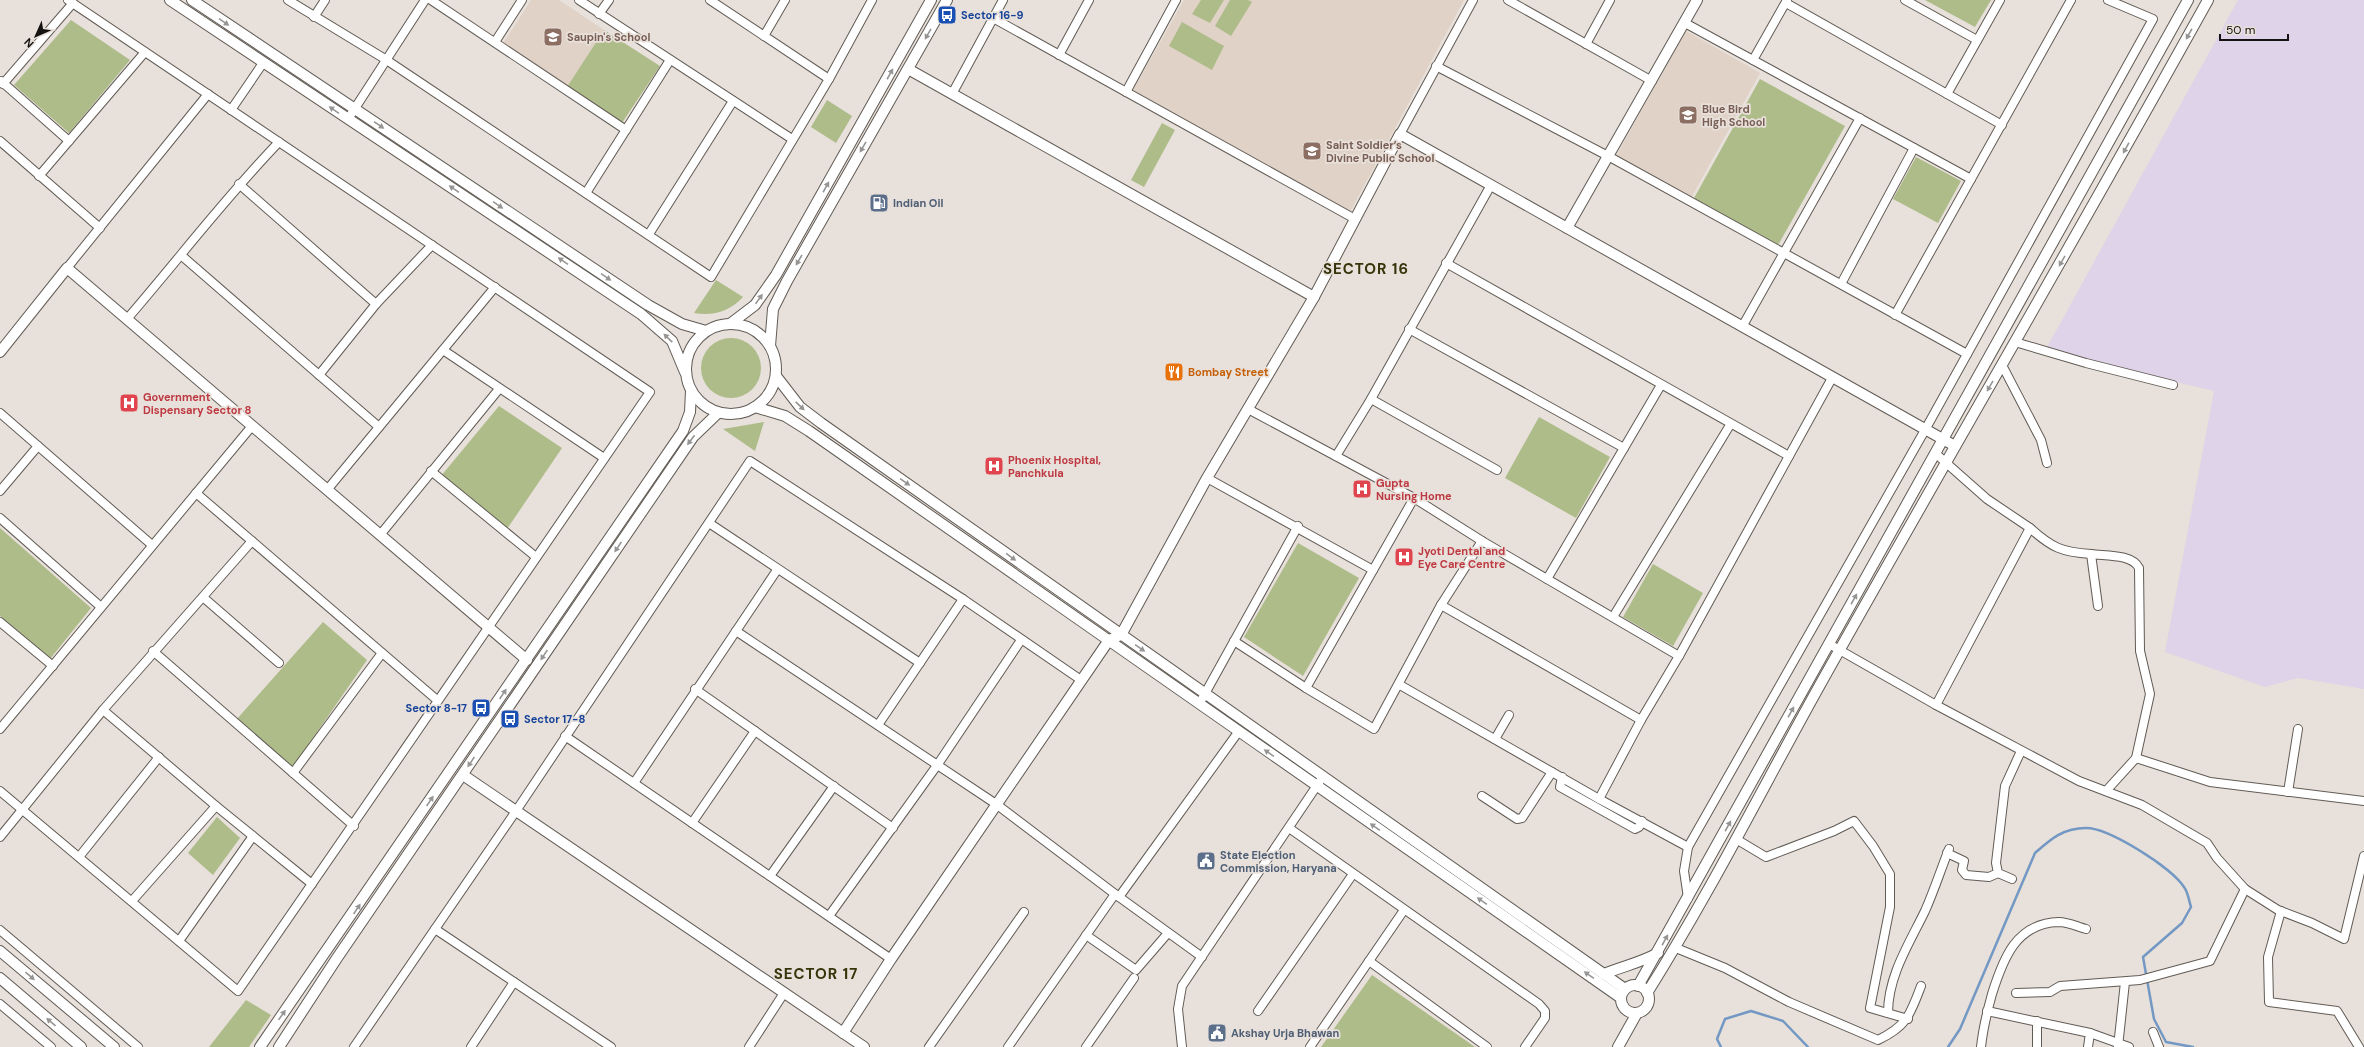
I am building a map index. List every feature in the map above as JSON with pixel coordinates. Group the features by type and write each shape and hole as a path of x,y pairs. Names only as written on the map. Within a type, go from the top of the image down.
{"street":[{"path":"170,0 641,314 672,341 686,372 691,391 690,412 683,431 260,1047"},
{"path":"192,0 648,305 682,324 706,331"},
{"path":"288,0 385,60 649,234 711,277 829,79 872,0"},
{"path":"314,17 324,0"},
{"path":"348,119 425,0"},
{"path":"431,0 626,130"},
{"path":"495,42 522,0"},
{"path":"579,0 792,139"},
{"path":"599,14 609,0"},
{"path":"710,0 829,79"},
{"path":"764,36 785,0"},
{"path":"730,324 755,305 776,274 931,0"},
{"path":"770,346 773,309 787,281 947,0"},
{"path":"952,94 1003,0"},
{"path":"1059,55 1089,0"},
{"path":"1126,92 1176,0"},
{"path":"843,1033 891,959 1081,680 1109,640 1121,635 1207,478 1314,296 1436,66 1473,0"},
{"path":"1508,0 1652,81"},
{"path":"1586,44 1610,0"},
{"path":"1567,228 1697,0"},
{"path":"1905,0 1977,40"},
{"path":"1947,94 2000,0"},
{"path":"1895,315 2071,0"},
{"path":"1688,898 1684,871 1688,847 1925,430 2153,18 2108,0"},
{"path":"1638,986 1658,953 2188,0"},
{"path":"776,376 800,407 821,423 1604,974 1623,993 1625,1009 1637,1012 1643,1010 1648,1004 1647,993 1676,948 1839,651 2208,0"},
{"path":"1753,60 1786,1 2002,125"},
{"path":"0,791 238,991 354,826 437,700 650,392 70,2 2,82 70,141"},
{"path":"993,18 1355,220"},
{"path":"1685,22 1971,179"},
{"path":"39,176 145,52"},
{"path":"586,193 670,60"},
{"path":"231,110 263,63"},
{"path":"1436,66 1608,156 1966,354"},
{"path":"908,69 1314,296"},
{"path":"2,346 208,94"},
{"path":"649,234 733,101"},
{"path":"1742,327 1860,118"},
{"path":"1400,134 1955,446"},
{"path":"0,141 100,228"},
{"path":"127,319 182,256 239,184 279,142"},
{"path":"1841,284 1914,148"},
{"path":"239,184 376,304"},
{"path":"1336,456 1371,399 1491,185"},
{"path":"320,375 376,304 432,245"},
{"path":"182,256 379,427"},
{"path":"1446,264 1730,425 1789,456"},
{"path":"67,268 527,660"},
{"path":"327,490 494,287"},
{"path":"686,372 689,351 696,340 706,331 730,324 743,325 757,332 770,346 775,358 776,376 769,393 755,408 736,414 718,413 702,404 691,391"},
{"path":"1409,329 1624,448"},
{"path":"2015,342 2086,363 2173,385"},
{"path":"443,350 604,458"},
{"path":"2002,365 2041,440 2047,463"},
{"path":"1599,799 1641,720 1679,656 1832,378"},
{"path":"1547,579 1661,385"},
{"path":"380,535 499,389"},
{"path":"1371,399 1497,470"},
{"path":"755,408 785,416 809,431 1317,786 1623,993"},
{"path":"1248,409 1414,498 1482,541 1679,656"},
{"path":"0,413 152,546"},
{"path":"279,1047 693,437 718,413"},
{"path":"1613,617 1730,425"},
{"path":"0,729 252,426"},
{"path":"0,491 38,446"},
{"path":"1935,453 1947,462 1987,499 2030,528 2047,544 2069,552 2130,559 2136,562 2139,568 2140,651 2150,694 2136,758 2106,791"},
{"path":"354,1047 516,811 750,461 963,598 1021,640 1081,680"},
{"path":"431,471 536,557"},
{"path":"1207,478 1298,526 1373,570"},
{"path":"196,493 437,700"},
{"path":"1306,688 1414,498"},
{"path":"0,518 101,608"},
{"path":"709,523 777,570 920,663"},
{"path":"1199,704 1298,526"},
{"path":"1936,705 2030,528"},
{"path":"0,837 103,710 154,651 204,598 252,541"},
{"path":"1234,641 1306,688 1374,729 1400,685 1441,605 1482,541"},
{"path":"2091,554 2098,606"},
{"path":"634,783 695,689 777,570"},
{"path":"204,598 279,663"},
{"path":"878,725 963,598"},
{"path":"1441,605 1641,720"},
{"path":"0,622 53,666"},
{"path":"736,631 996,804 1202,957"},
{"path":"829,916 938,764 1021,640"},
{"path":"1829,644 1936,705 2079,781 2142,805 2207,843 2217,858 2245,890 2281,911 2344,939 2364,856"},
{"path":"154,651 354,826"},
{"path":"292,773 382,653"},
{"path":"1400,685 1599,799 1688,847"},
{"path":"695,689 893,828"},
{"path":"103,710 216,806 312,884"},
{"path":"1495,739 1509,715"},
{"path":"2288,792 2298,729"},
{"path":"692,823 755,731"},
{"path":"1008,1047 1086,935 1239,731"},
{"path":"565,736 891,959"},
{"path":"1998,873 1996,863 2004,786 2022,751"},
{"path":"79,857 159,758"},
{"path":"2136,758 2210,782 2364,801"},
{"path":"1482,796 1517,819 1522,818 1552,772"},
{"path":"463,775 843,1033 858,1046"},
{"path":"1182,1047 1178,1009 1182,986 1323,777"},
{"path":"1562,777 1560,788 1635,829 1639,827 1642,821"},
{"path":"770,876 834,786"},
{"path":"132,901 216,806"},
{"path":"1736,839 1766,857 1834,831 1854,821 1874,846 1890,874 1890,907 1870,1008 1908,1019"},
{"path":"1289,828 1545,1011 1546,1018 1525,1047"},
{"path":"179,941 253,836"},
{"path":"1888,1013 1888,994 1898,966 1925,910 1948,851 1964,862 1962,870 1966,875 1989,877 1998,873 2012,879"},
{"path":"1258,1011 1353,874"},
{"path":"2016,993 2050,992 2060,986 2125,982 2210,961 2245,890"},
{"path":"1310,1047 1404,910"},
{"path":"2281,911 2268,957 2269,1002 2337,1011 2359,1047"},
{"path":"929,1047 1024,912"},
{"path":"1981,1047 1983,1022 1988,1011 2001,963 2011,948 2032,928 2060,922 2086,929"},
{"path":"435,929 611,1047"},
{"path":"0,930 138,1047"},
{"path":"1086,935 1136,970 1168,933"},
{"path":"1676,948 1725,968 1789,1002 1878,1040 1890,1034 1908,1019 1921,986"},
{"path":"0,951 114,1047"},
{"path":"1604,974 1619,967 1636,964 1658,953"},
{"path":"1369,962 1487,1047"},
{"path":"0,978 81,1047"},
{"path":"1086,1047 1134,978"},
{"path":"471,1047 514,982"},
{"path":"2118,1046 2125,982"},
{"path":"1623,993 1632,985 1638,986 1647,993"},
{"path":"749,1047 784,993"},
{"path":"0,1004 51,1047"},
{"path":"1988,1011 2090,1033 2118,1046 2129,1047"},
{"path":"1618,1047 1637,1012"},
{"path":"2037,1021 2037,1047"},
{"path":"2154,1032 2159,1047"},
{"path":"2088,1047 2090,1033"}],"shaded area":[{"name":"Saupin's School","path":"531,0 559,0 604,30 567,87 502,45"},
{"name":"Saint Soldier’s Divine Public School","path":"1184,0 1464,0 1350,212 1133,90"},
{"path":"2238,0 2364,0 2364,689 2298,678 2265,687 2165,652 2214,391 2045,351"},
{"name":"Blue Bird High School","path":"1686,31 1760,73 1691,198 1615,158"}],"green space":[{"path":"1201,0 1224,0 1210,23 1192,14"},
{"path":"1230,0 1248,0 1252,2 1231,36 1215,26"},
{"path":"1925,0 1991,0 1975,27"},
{"path":"71,20 130,60 69,133 14,85"},
{"path":"1182,22 1224,46 1212,70 1169,46"},
{"path":"604,30 660,66 622,123 567,87"},
{"path":"1760,79 1845,126 1777,247 1693,200"},
{"path":"827,100 852,116 836,143 811,127"},
{"path":"1162,123 1175,130 1144,187 1131,180"},
{"path":"1916,157 1961,181 1938,223 1893,199"},
{"path":"716,280 743,297 732,306 720,312 708,314 694,313"},
{"path":"731,338 748,343 756,351 761,368 756,385 748,393 731,398 714,393 706,385 701,368 706,351 714,343"},
{"path":"499,406 562,448 507,529 441,476"},
{"path":"1539,417 1610,457 1576,518 1505,478"},
{"path":"764,422 755,451 723,429"},
{"path":"0,528 91,608 50,659 0,616"},
{"path":"1298,543 1359,578 1303,676 1244,637"},
{"path":"1653,564 1703,593 1673,646 1623,617"},
{"path":"323,622 367,660 292,768 236,720"},
{"path":"217,817 240,838 213,875 188,853"},
{"path":"1372,975 1475,1047 1321,1047"},
{"path":"246,1000 271,1015 249,1047 209,1047"}],"waterway":[{"path":"1948,1047 1960,1029 2035,853 2058,835 2078,828 2096,830 2124,841 2166,869 2185,889 2191,907 2182,923 2143,957 2154,1019 2166,1042 2193,1047"},
{"path":"1721,1047 1717,1039 1725,1019 1751,1011 1783,1021 1808,1047"}],"place":[{"name":"Sector 16-9","path":"947,15"},
{"name":"Saupin's School","path":"553,37"},
{"name":"Blue Bird High School","path":"1688,115"},
{"name":"Saint Soldier’s Divine Public School","path":"1312,151"},
{"name":"Indian Oil","path":"879,203"},
{"name":"Bombay Street","path":"1174,372"},
{"name":"Government Dispensary Sector 8","path":"129,403"},
{"name":"Phoenix Hospital, Panchkula","path":"994,466"},
{"name":"Gupta Nursing Home","path":"1362,489"},
{"name":"Jyoti Dental and Eye Care Centre","path":"1404,557"},
{"name":"Sector 8-17","path":"481,708"},
{"name":"Sector 17-8","path":"510,719"},
{"name":"State Election Commission, Haryana","path":"1206,861"},
{"name":"Akshay Urja Bhawan","path":"1217,1033"}],"district":[{"name":"SECTOR 16","path":"1366,269"},
{"name":"SECTOR 17","path":"816,974"}]}
